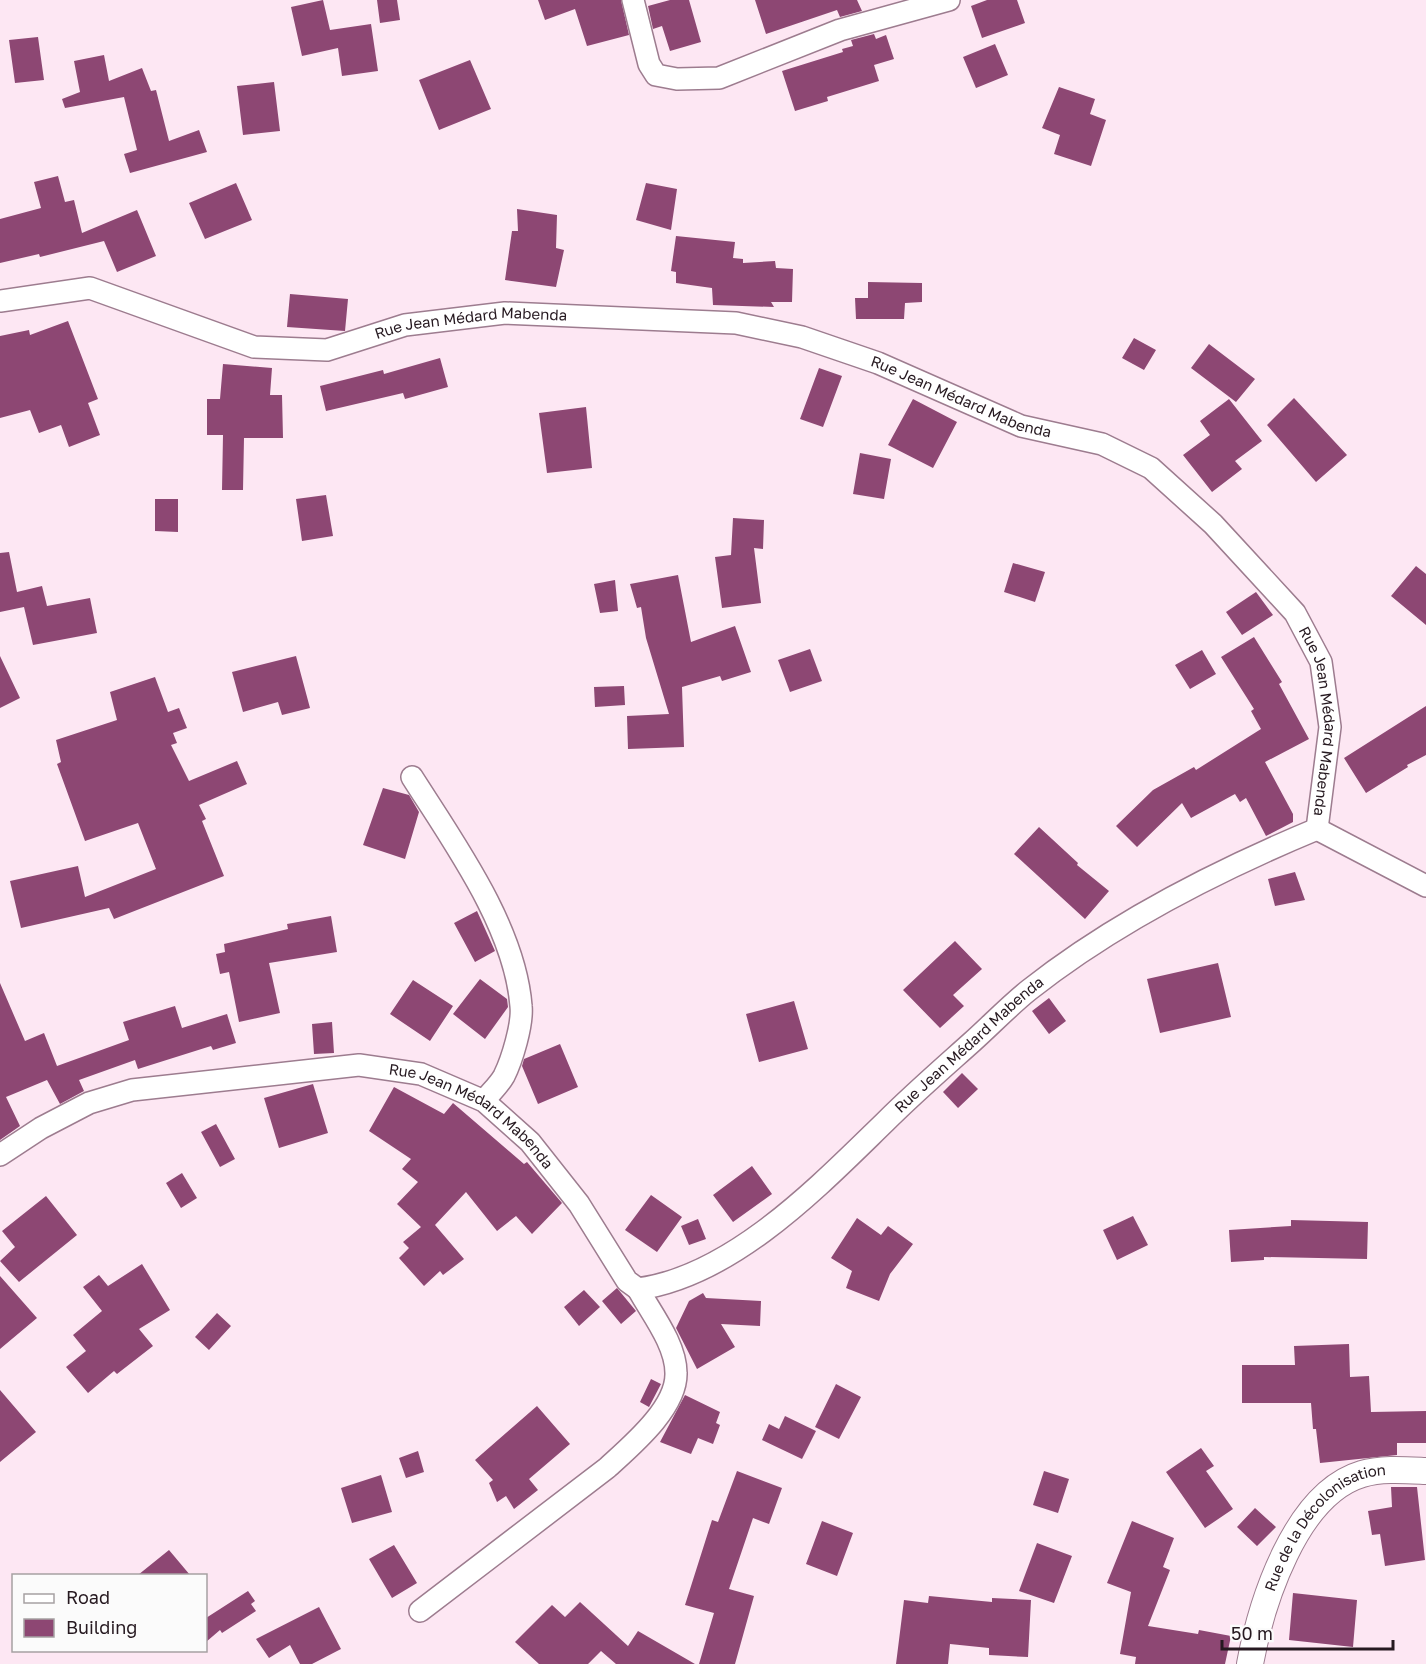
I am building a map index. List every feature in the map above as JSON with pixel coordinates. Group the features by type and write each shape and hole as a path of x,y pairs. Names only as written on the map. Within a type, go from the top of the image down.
{"street":[{"path":"633,0 649,64 656,75 677,79 719,78 840,30 950,0"},
{"name":"Rue Jean Médard Mabenda","path":"0,301 90,288 254,347 327,350 405,325 505,313 736,323 802,337 878,363 1021,426 1102,444 1151,468 1213,524 1295,613 1321,662 1330,727 1317,829 1205,880 1079,951 1026,992 887,1119 825,1182 759,1234 705,1268 654,1287 638,1289 627,1281 579,1204 530,1142 484,1101 421,1074 359,1065 132,1090 89,1103 41,1128 0,1155"},
{"path":"412,777 480,884 508,948 522,1007 514,1047 503,1077 484,1101"},
{"path":"1317,829 1426,886"},
{"path":"420,1611 607,1468 634,1443 663,1410 673,1393 676,1373 663,1333 638,1289"},
{"name":"Rue de la Décolonisation","path":"1250,1664 1263,1604 1277,1568 1291,1542 1324,1499 1341,1485 1362,1474 1426,1471"}],"building":[{"path":"323,0 330,30 371,24 378,71 342,76 338,48 302,56 291,7"},
{"path":"377,0 397,0 400,20 380,23"},
{"path":"538,0 621,0 629,35 587,46 575,9 545,20"},
{"path":"670,0 689,0 701,42 670,51 662,26 653,29 648,6"},
{"path":"755,0 857,0 862,11 840,17 837,10 766,34"},
{"path":"987,0 1017,0 1025,23 982,38 971,6"},
{"path":"874,34 876,39 886,35 894,59 874,65 879,81 827,97 828,101 795,111 782,71 843,52 842,49 853,46 851,40"},
{"path":"38,37 44,80 15,83 9,40"},
{"path":"995,44 1008,75 976,88 963,57"},
{"path":"104,55 109,81 142,68 151,91 156,90 169,141 199,130 207,152 130,173 124,154 137,150 124,97 65,108 62,99 80,92 74,61"},
{"path":"470,60 491,109 439,130 419,80"},
{"path":"274,82 280,131 243,135 237,86"},
{"path":"1059,87 1095,99 1090,114 1106,120 1091,166 1054,154 1060,135 1042,128"},
{"path":"58,176 65,202 74,200 82,233 137,210 156,256 117,272 104,241 40,257 39,254 0,263 0,219 41,208 34,182"},
{"path":"236,183 252,220 205,239 189,203"},
{"path":"646,183 677,189 671,230 636,220"},
{"path":"517,209 557,215 556,248 564,250 556,287 505,280 512,231 518,231"},
{"path":"676,236 735,242 733,258 743,259 743,263 775,261 776,268 793,269 792,302 771,302 774,307 713,305 712,288 676,283 676,272 671,271"},
{"path":"868,282 922,283 922,302 905,303 904,319 856,319 855,298 868,298"},
{"path":"290,294 348,299 345,331 287,327"},
{"path":"68,321 98,399 88,403 100,435 69,447 61,425 39,433 30,410 0,418 0,336 29,330 30,335"},
{"path":"1134,338 1156,350 1144,370 1122,358"},
{"path":"1209,344 1255,379 1236,402 1191,368"},
{"path":"440,358 448,387 405,399 403,393 326,411 320,386 383,370 384,374"},
{"path":"223,364 272,368 270,395 282,395 283,438 244,438 243,490 222,490 223,435 207,435 207,399 220,399"},
{"path":"819,368 842,376 823,427 800,419"},
{"path":"1294,398 1347,455 1316,482 1267,425"},
{"path":"913,399 957,422 933,468 888,445"},
{"path":"1229,399 1262,441 1235,461 1242,469 1212,492 1183,455 1210,435 1200,421"},
{"path":"586,407 592,468 547,473 539,413"},
{"path":"860,453 891,459 884,499 853,494"},
{"path":"326,495 333,536 302,541 296,499"},
{"path":"155,499 178,499 178,532 155,531"},
{"path":"733,518 764,520 763,549 754,548 761,603 722,608 715,557 731,555"},
{"path":"9,552 17,592 42,586 47,606 90,598 97,633 33,645 24,607 0,612 0,553"},
{"path":"1013,563 1045,572 1035,602 1004,592"},
{"path":"1416,566 1426,574 1426,625 1391,596"},
{"path":"678,575 691,642 735,626 751,672 722,681 720,676 682,687 684,747 628,749 627,716 669,714 646,638 641,607 637,608 630,584"},
{"path":"615,580 618,611 600,613 594,584"},
{"path":"1256,592 1273,615 1242,635 1226,612"},
{"path":"1254,637 1282,682 1279,684 1309,739 1265,762 1293,814 1293,822 1266,836 1246,798 1240,802 1235,794 1191,818 1182,803 1137,847 1116,826 1153,790 1194,767 1196,770 1261,729 1251,711 1254,709 1221,657"},
{"path":"810,649 822,681 790,692 778,660"},
{"path":"1202,650 1216,674 1190,689 1175,665"},
{"path":"0,656 20,698 0,708"},
{"path":"296,656 310,708 282,715 278,702 243,712 232,672"},
{"path":"155,677 168,712 179,708 187,728 173,733 177,743 171,745 189,781 237,761 247,784 199,805 206,819 202,821 224,876 114,919 109,908 21,928 10,881 78,866 85,897 156,869 138,823 85,841 57,764 61,762 56,740 117,720 110,692"},
{"path":"624,686 625,705 595,707 594,687"},
{"path":"1426,706 1426,755 1366,793 1344,758"},
{"path":"383,788 409,795 419,812 405,859 363,845"},
{"path":"1039,827 1078,863 1077,865 1109,891 1085,919 1014,854"},
{"path":"1295,872 1305,900 1275,906 1268,879"},
{"path":"477,911 495,951 475,962 454,923"},
{"path":"331,916 337,952 269,963 280,1013 239,1022 229,972 220,974 216,954 225,952 224,944 288,929 287,924"},
{"path":"955,941 982,969 953,995 964,1006 940,1028 903,990"},
{"path":"1218,963 1231,1017 1160,1033 1147,979"},
{"path":"480,979 507,999 508,1007 485,1039 453,1014"},
{"path":"413,980 453,1006 430,1041 390,1014"},
{"path":"0,983 25,1041 44,1033 57,1066 129,1040 123,1022 175,1006 182,1028 227,1014 236,1043 213,1050 211,1046 138,1069 135,1060 79,1080 84,1091 60,1104 47,1080 6,1097 20,1126 0,1140"},
{"path":"1049,998 1066,1021 1049,1034 1032,1011"},
{"path":"794,1001 808,1049 759,1062 746,1014"},
{"path":"332,1022 334,1053 314,1054 312,1024"},
{"path":"560,1044 578,1087 538,1104 522,1066 524,1059"},
{"path":"962,1073 978,1089 958,1108 943,1092"},
{"path":"313,1084 328,1133 279,1148 264,1098"},
{"path":"394,1087 444,1114 453,1103 524,1164 527,1162 562,1203 532,1234 516,1216 497,1231 466,1192 435,1225 464,1259 443,1275 440,1271 424,1286 399,1258 409,1248 403,1242 421,1227 397,1204 418,1182 402,1169 411,1159 369,1131"},
{"path":"216,1124 235,1159 220,1167 201,1132"},
{"path":"752,1166 772,1194 733,1222 713,1195"},
{"path":"182,1173 197,1198 181,1208 166,1183"},
{"path":"651,1195 682,1217 657,1252 625,1230"},
{"path":"46,1196 77,1235 19,1282 0,1261 15,1247 2,1231"},
{"path":"1133,1216 1148,1245 1117,1260 1103,1230"},
{"path":"857,1218 881,1235 888,1226 913,1244 890,1274 879,1301 846,1288 852,1271 831,1258"},
{"path":"698,1219 706,1239 689,1245 681,1226"},
{"path":"1291,1220 1368,1222 1367,1259 1264,1257 1264,1260 1231,1262 1229,1230 1291,1226"},
{"path":"142,1264 170,1310 139,1329 153,1346 117,1374 114,1371 88,1393 66,1367 86,1351 73,1335 102,1311 83,1287 99,1275 108,1286"},
{"path":"0,1276 37,1318 0,1349"},
{"path":"617,1288 636,1311 621,1324 602,1301"},
{"path":"584,1290 600,1307 579,1326 564,1307"},
{"path":"703,1293 706,1298 761,1301 760,1326 721,1324 735,1347 697,1369 676,1328 689,1301"},
{"path":"217,1313 231,1326 209,1350 195,1337"},
{"path":"1349,1344 1350,1377 1369,1376 1371,1412 1426,1411 1426,1443 1397,1443 1397,1455 1320,1463 1316,1429 1313,1429 1311,1403 1242,1403 1242,1365 1295,1365 1294,1346"},
{"path":"651,1379 661,1384 649,1407 640,1402"},
{"path":"836,1384 861,1397 839,1439 815,1427"},
{"path":"0,1390 36,1432 0,1462"},
{"path":"685,1395 720,1412 716,1423 720,1425 713,1444 698,1438 691,1454 660,1442"},
{"path":"537,1406 570,1444 529,1479 538,1490 514,1509 506,1496 497,1502 489,1483 493,1480 475,1460"},
{"path":"785,1416 816,1431 802,1459 762,1440 769,1424 779,1429"},
{"path":"1201,1448 1214,1466 1206,1471 1233,1509 1205,1528 1166,1472"},
{"path":"418,1451 424,1472 406,1478 399,1458"},
{"path":"737,1471 782,1488 769,1524 753,1518 729,1589 754,1596 735,1664 699,1664 714,1613 685,1605 712,1520 718,1522"},
{"path":"1044,1471 1069,1479 1058,1513 1033,1505"},
{"path":"381,1475 392,1512 352,1523 341,1488"},
{"path":"1391,1487 1417,1487 1425,1560 1385,1566 1380,1534 1372,1535 1368,1511 1392,1507"},
{"path":"1255,1508 1276,1527 1257,1546 1237,1527"},
{"path":"822,1521 853,1533 837,1576 806,1564"},
{"path":"1132,1521 1174,1538 1163,1567 1170,1570 1148,1626 1198,1634 1199,1630 1231,1636 1225,1664 1135,1664 1136,1657 1120,1654 1131,1592 1107,1583"},
{"path":"1037,1543 1072,1556 1054,1603 1019,1591"},
{"path":"394,1545 417,1583 392,1598 369,1559"},
{"path":"169,1550 189,1574 139,1574"},
{"path":"248,1591 255,1601 251,1604 256,1611 222,1633 220,1630 207,1641 207,1617"},
{"path":"1293,1593 1357,1600 1353,1647 1289,1640"},
{"path":"929,1596 992,1602 992,1598 1031,1600 1028,1657 989,1655 989,1648 950,1644 948,1664 896,1664 904,1600 928,1603"},
{"path":"580,1602 628,1646 638,1631 695,1664 616,1664 601,1651 588,1664 539,1664 515,1642 552,1605 565,1617"},
{"path":"319,1607 341,1649 312,1664 300,1664 290,1645 269,1658 256,1639"}]}
